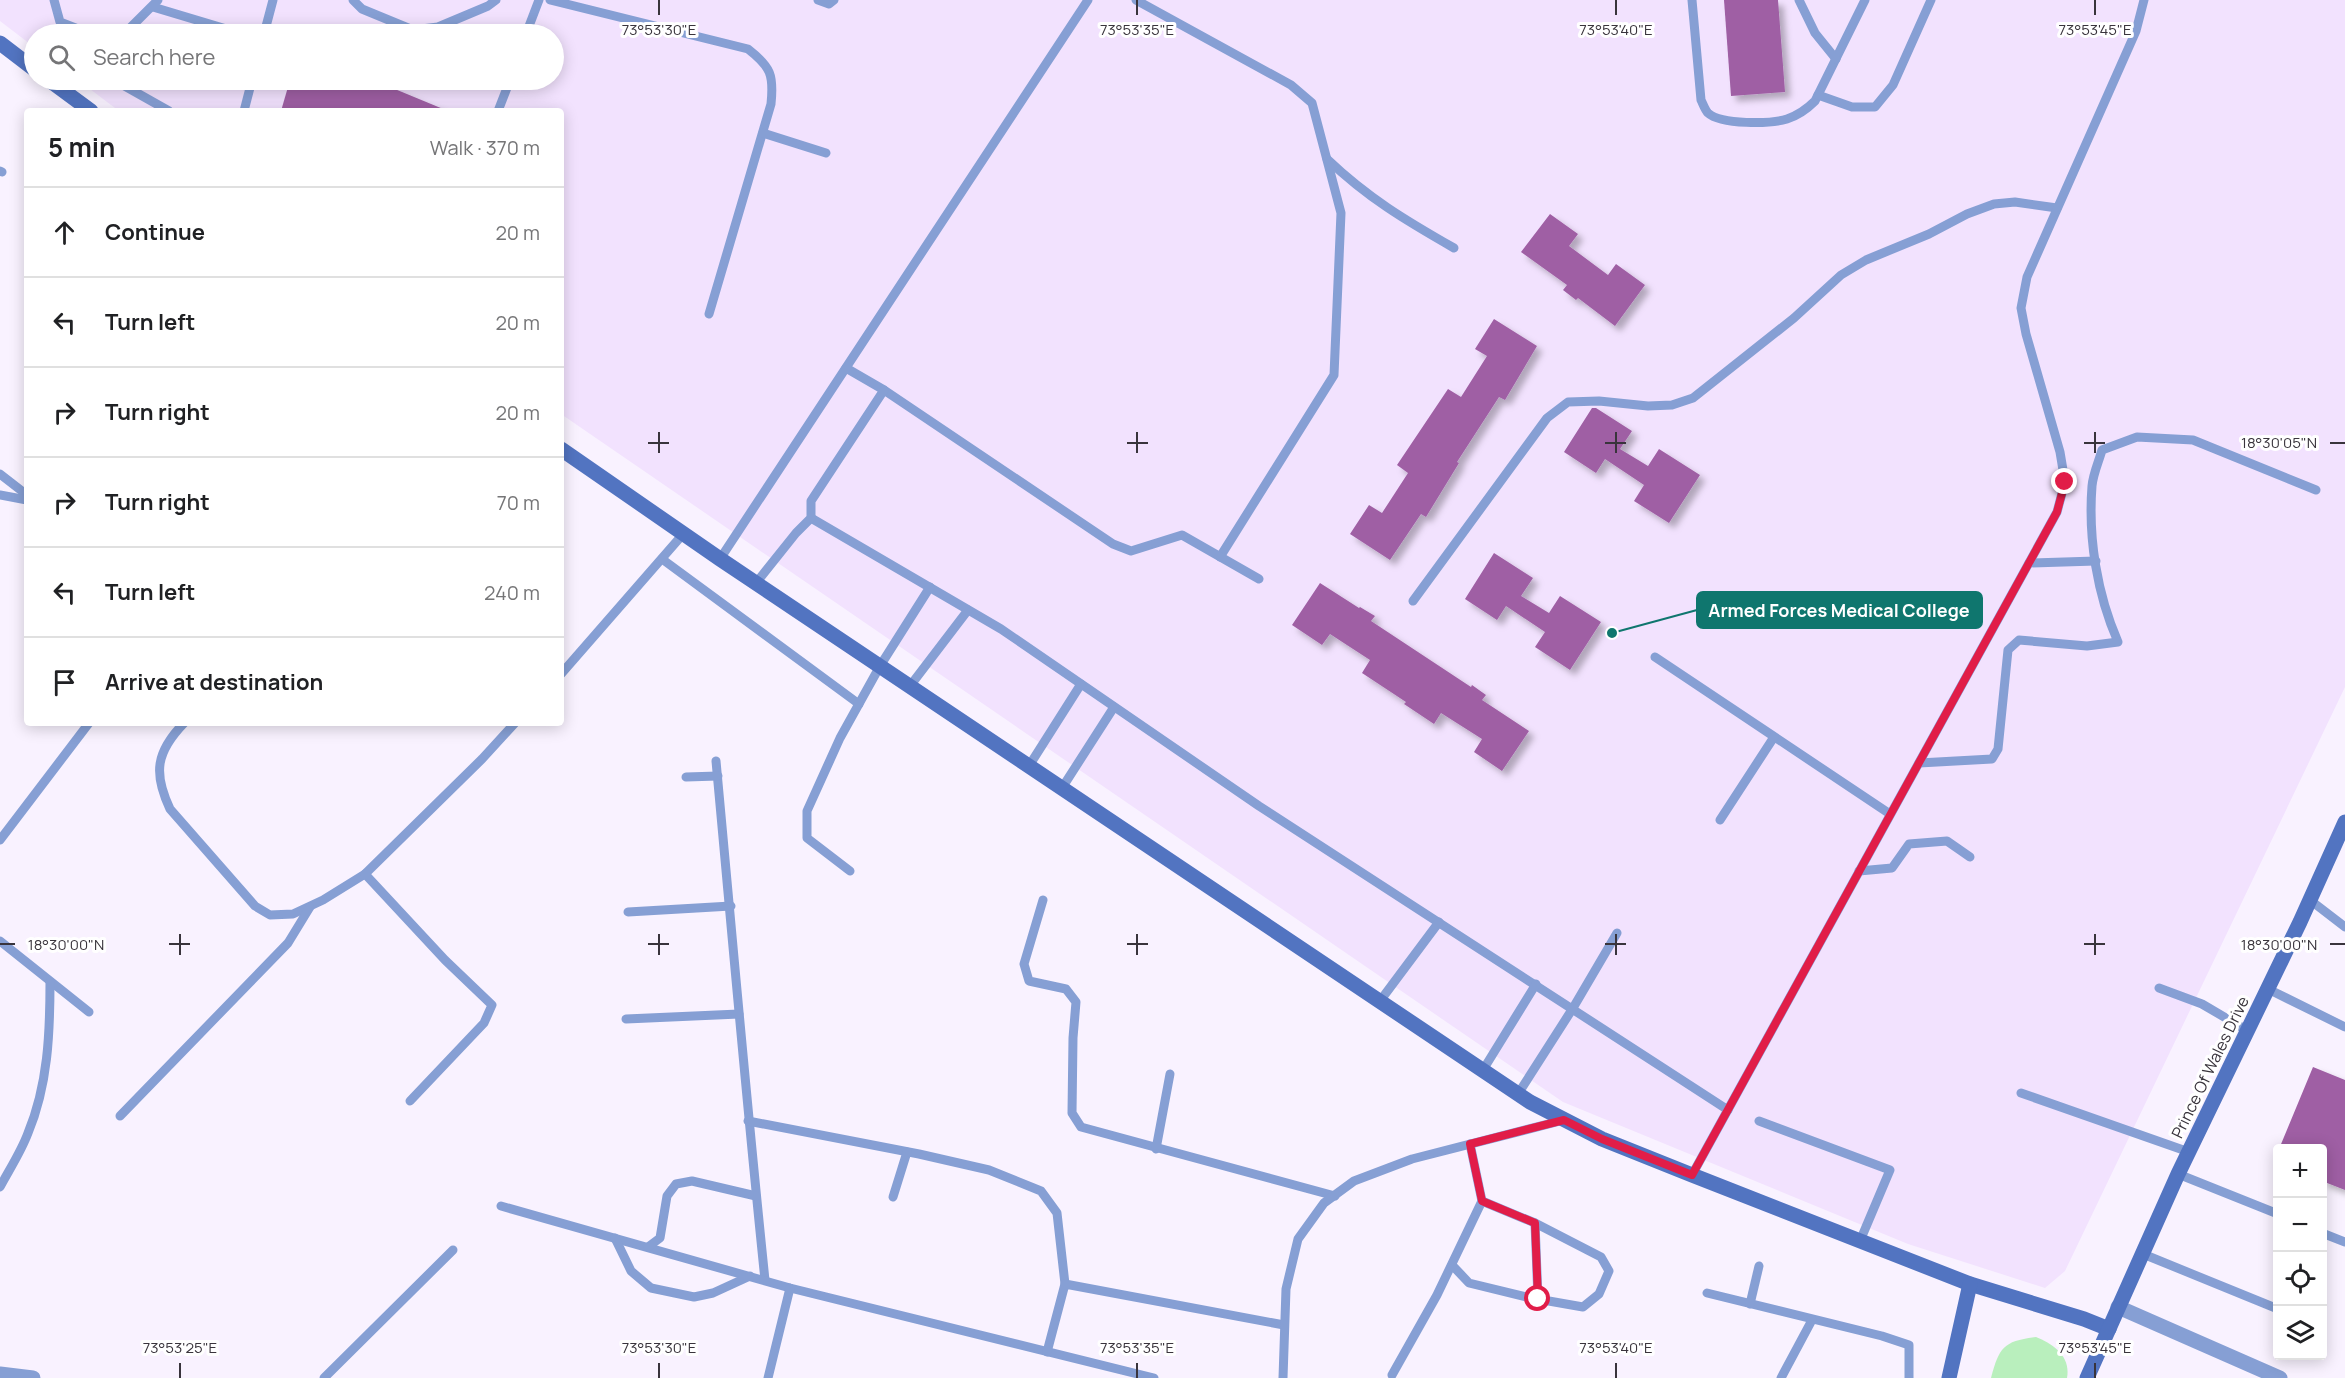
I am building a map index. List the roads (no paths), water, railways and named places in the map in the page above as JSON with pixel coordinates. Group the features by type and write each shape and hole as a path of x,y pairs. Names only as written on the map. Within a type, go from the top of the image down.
{"street":[{"path":"0,43 24,61"},
{"path":"64,91 85,108"},
{"path":"564,451 756,584 1518,1094 1602,1139 1692,1175 1970,1284 2084,1319 2109,1329"},
{"name":"Prince Of Wales Drive","path":"2087,1378 2178,1174 2268,990 2345,822"},
{"path":"1949,1378 1970,1284"},
{"path":"2118,1307 2253,1373 2280,1378"},
{"path":"0,1374 33,1378"}],"lane":[{"path":"54,0 60,22 65,24"},
{"path":"267,24 273,0"},
{"path":"353,0 362,9 398,24"},
{"path":"445,24 488,6 496,0"},
{"path":"530,24 539,0"},
{"path":"550,0 748,49 764,62 774,81 771,104 763,133 709,314"},
{"path":"818,0 829,4 834,0"},
{"path":"720,559 1088,0"},
{"path":"1136,0 1292,85 1312,103 1341,213 1334,375 1220,557"},
{"path":"1692,0 1701,100 1708,113 1727,120 1763,122 1786,119 1804,111 1818,95 1865,0"},
{"path":"1799,0 1815,33 1836,59"},
{"path":"1818,95 1852,107 1875,107 1893,85 1931,0"},
{"path":"1692,1175 2057,512 2065,482 2060,452 2026,334 2021,308 2027,277 2136,31 2144,0"},
{"path":"134,24 156,3 215,24"},
{"path":"132,90 164,108"},
{"path":"245,108 249,90"},
{"path":"499,108 506,90"},
{"path":"763,133 826,153"},
{"path":"1327,159 1356,186 1387,209 1454,248"},
{"path":"1413,601 1547,418 1568,402 1599,401 1647,406 1672,405 1693,398 1794,318 1841,275 1866,260 1994,204 2015,202 2057,208"},
{"path":"846,368 884,390 1113,544 1131,551 1182,535 1259,579"},
{"path":"756,584 796,533 811,518 811,501 884,390"},
{"path":"1919,763 1992,759 1998,749 2008,650 2019,640 2087,646 2118,642 2107,617 2096,561 2092,521 2092,484 2102,450 2137,437 2193,440 2316,490"},
{"path":"0,474 24,493"},
{"path":"0,495 24,499"},
{"path":"811,518 1001,629 1259,806 1728,1110"},
{"path":"564,671 684,533"},
{"path":"662,559 859,704"},
{"path":"2029,562 2096,561"},
{"path":"850,871 807,838 807,811 840,738 880,666 930,587"},
{"path":"910,686 968,610"},
{"path":"1655,657 1890,814"},
{"path":"1029,766 1081,684"},
{"path":"1062,788 1114,707"},
{"path":"0,840 86,726"},
{"path":"181,726 169,739 159,763 161,790 170,809 255,906 270,915 293,914 310,907 365,874 482,759 512,726"},
{"path":"1720,820 1774,737"},
{"path":"716,761 731,906 748,1121 765,1280"},
{"path":"686,777 718,776"},
{"path":"1859,871 1892,868 1910,844 1947,841 1970,856"},
{"path":"365,874 445,960 492,1005 484,1023 410,1101"},
{"path":"1043,900 1024,964 1029,981 1066,990 1076,1002 1072,1113 1081,1128 1335,1196"},
{"path":"2310,900 2345,927"},
{"path":"628,912 731,906"},
{"path":"120,1116 288,943 310,907"},
{"path":"1380,1001 1439,922"},
{"path":"1518,1094 1573,1008 1617,933"},
{"path":"0,941 89,1012"},
{"path":"0,1187 28,1133 43,1083 50,1037 50,982"},
{"path":"1483,1070 1536,984"},
{"path":"2159,988 2202,1004 2248,1031"},
{"path":"2268,990 2345,1027"},
{"path":"626,1019 739,1014"},
{"path":"1156,1149 1170,1074"},
{"path":"2021,1093 2189,1152"},
{"path":"1283,1378 1286,1289 1298,1239 1324,1203 1354,1181 1412,1159 1564,1120"},
{"path":"748,1121 988,1170 1041,1191 1058,1213 1065,1284 1047,1352"},
{"path":"1759,1121 1890,1170 1860,1241"},
{"path":"1392,1375 1437,1295 1482,1201 1470,1144"},
{"path":"893,1197 907,1152"},
{"path":"2178,1174 2273,1212"},
{"path":"648,1247 660,1238 667,1196 676,1184 692,1181 756,1196"},
{"path":"1452,1265 1469,1283 1538,1299 1583,1307 1599,1294 1609,1271 1601,1257 1535,1223 1482,1201"},
{"path":"501,1206 790,1287 1131,1375 1154,1378"},
{"path":"1535,1223 1538,1299"},
{"path":"2327,1235 2345,1242"},
{"path":"615,1238 632,1271 651,1287 694,1297 713,1293 750,1276"},
{"path":"324,1378 453,1250"},
{"path":"2143,1254 2273,1307"},
{"path":"1749,1304 1759,1266"},
{"path":"1065,1284 1284,1325"},
{"path":"768,1378 790,1287"},
{"path":"1707,1293 1882,1336 1909,1345 1910,1378"},
{"path":"1781,1378 1812,1320"}],"place":[{"name":"Armed Forces Medical College","path":"1612,633"}]}
